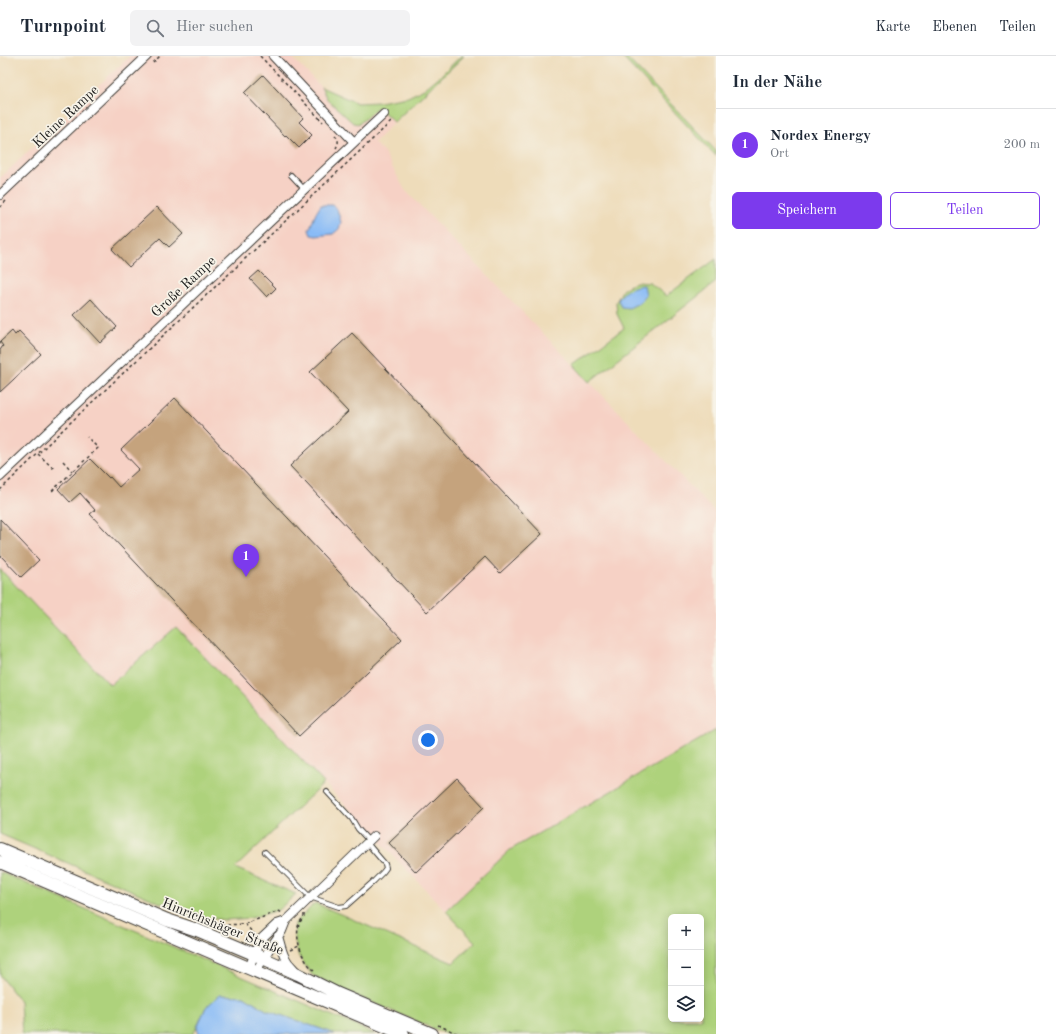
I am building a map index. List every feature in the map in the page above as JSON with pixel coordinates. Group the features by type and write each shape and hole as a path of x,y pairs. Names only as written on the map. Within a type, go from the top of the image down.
{"main road":[{"name":"Hinrichshäger Straße","path":"0,849 167,920 197,930 259,956 338,994 432,1034"},
{"name":"Hinrichshäger Straße","path":"0,862 403,1034"}],"street":[{"name":"Kleine Rampe","path":"0,195 147,56"},
{"path":"273,56 354,142"},
{"name":"Große Rampe","path":"0,477 384,114"},
{"path":"253,969 259,956 282,931 288,919 370,840"},
{"path":"259,956 260,940 276,924 288,919"},
{"path":"278,936 284,959 298,974"}],"lane":[{"path":"291,175 304,190"},
{"path":"265,852 310,897 339,907 346,906 374,881 386,868 385,864 370,840 358,829 352,819 327,792"}],"path":[{"path":"260,56 325,124"},
{"path":"0,490 392,120"},
{"path":"336,136 338,144 336,148"},
{"path":"52,490 98,448 87,437"},
{"path":"38,454 54,469"},
{"path":"62,461 73,471"},
{"path":"301,906 304,916 298,926 299,946 308,965 318,974"},
{"path":"203,923 225,925 245,924 279,911 288,919"},
{"path":"245,924 260,940"}],"shaded area":[{"path":"130,56 291,56 321,87 327,99 359,124 378,106 394,122 374,143 384,152 405,190 716,513 716,730 510,850 446,911 176,627 110,685 0,569 0,178"}],"green space":[{"path":"461,56 464,56 394,122 378,107 359,124 353,123 327,99 321,87 357,103 379,102 408,97 424,89"},
{"path":"621,56 625,56 716,151 716,156"},
{"path":"716,259 716,282 589,382 574,365 624,328 617,314 616,302 623,289 636,282 650,283 666,296"},
{"path":"0,569 110,685 176,627 324,783 235,868 296,894 278,910 251,918 225,920 191,916 0,834"},
{"path":"716,730 716,1034 446,1034 312,975 299,957 294,938 295,923 315,903 453,963 475,942 446,911 510,850"},
{"path":"0,872 375,1034 334,1034 266,1010 244,996 206,1007 193,1034 22,1034 20,1001 0,975"}],"water":[{"path":"321,205 332,205 337,209 341,222 339,229 333,234 316,236 311,235 309,230"},
{"path":"644,285 646,295 639,303 629,308 621,307 618,300 626,291 636,286"},
{"path":"220,995 244,996 266,1010 334,1034 199,1034 197,1027 206,1007"}],"building":[{"path":"263,75 303,118 299,122 312,135 299,148 286,135 285,136 244,93"},
{"path":"157,207 183,234 169,247 160,238 129,267 112,249"},
{"path":"259,271 276,288 267,297 250,279"},
{"path":"91,299 117,327 100,343 74,315"},
{"path":"12,331 15,335 19,331 41,354 0,392 0,350 3,346 0,342"},
{"path":"352,333 542,534 500,573 485,557 427,612 290,466 348,412 310,372"},
{"path":"175,398 402,639 299,736 90,514 95,510 80,493 70,502 58,489 90,459 119,487 139,469 121,450"},
{"path":"0,519 39,560 21,577 0,555"},
{"path":"457,778 484,807 416,872 389,843"}],"place":[{"name":"Nordex Energy","path":"246,577"}]}
